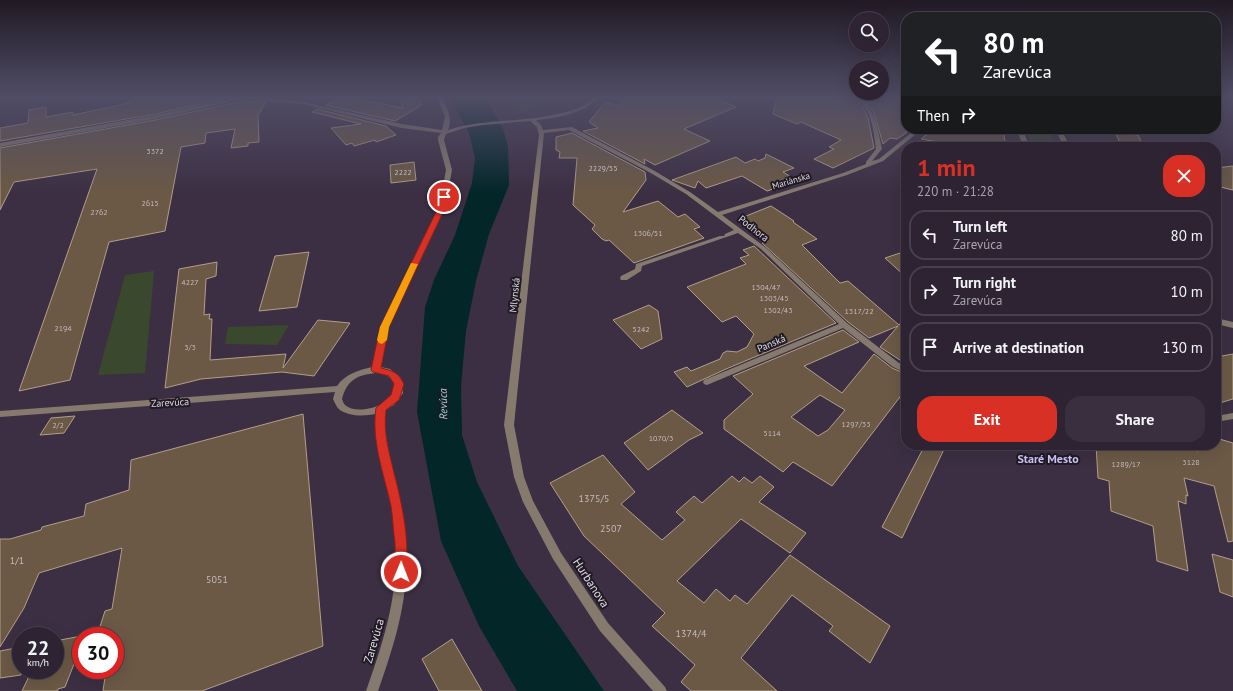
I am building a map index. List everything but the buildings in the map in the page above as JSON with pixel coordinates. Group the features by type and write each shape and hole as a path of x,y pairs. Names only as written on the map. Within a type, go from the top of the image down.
{"street":[{"path":"0,145 93,128"},
{"path":"418,128 446,132 460,128"},
{"path":"376,370 385,327 442,208 449,170 441,137 446,132 447,128"},
{"name":"Podhora","path":"542,132 568,128"},
{"name":"Podhora","path":"570,128 651,171 718,214 763,248 844,325 901,368"},
{"path":"868,163 878,149 875,128"},
{"name":"Mlynská","path":"519,476 509,425 542,132"},
{"name":"Mariánska","path":"903,142 913,134"},
{"name":"Mariánska","path":"718,214 845,174 868,163 881,160 901,144"},
{"path":"624,278 639,270 638,265 740,230"},
{"path":"1221,322 1233,325"},
{"name":"Panská","path":"707,382 844,325"},
{"path":"376,370 395,376 399,384 395,397 381,408 365,413 350,412 340,405 338,400 340,389 344,384 355,375 376,370"},
{"name":"Zarevúca","path":"0,414 249,397 340,389"},
{"name":"Zarevúca","path":"372,691 398,603 401,572 401,547 397,508 380,437 379,422 381,408"},
{"path":"1221,418 1233,416"},
{"name":"Hurbanova","path":"519,476 528,502 557,556 600,621 661,691"}],"shaded area":[{"path":"933,134 954,134 950,142 923,142"},
{"path":"1028,134 1050,134 1054,142 1030,142"},
{"path":"154,271 145,373 98,375 125,275"},
{"path":"289,325 277,345 225,344 228,327"}],"water":[{"name":"Revúca","path":"466,128 503,128 508,147 509,185 489,234 476,281 466,331 461,386 462,435 477,482 518,566 604,691 517,691 479,626 441,541 417,412 425,307 434,280 455,235 472,183 475,158"}],"slow traffic":[{"path":"382,340 385,327 414,264"}],"district":[{"name":"Staré Mesto","path":"1048,459"}],"route":[{"path":"401,572 401,547 397,508 380,437 379,422 381,408 392,401 398,392 399,384 398,380 392,374 387,371 376,370 385,327 442,208 444,197"}]}
